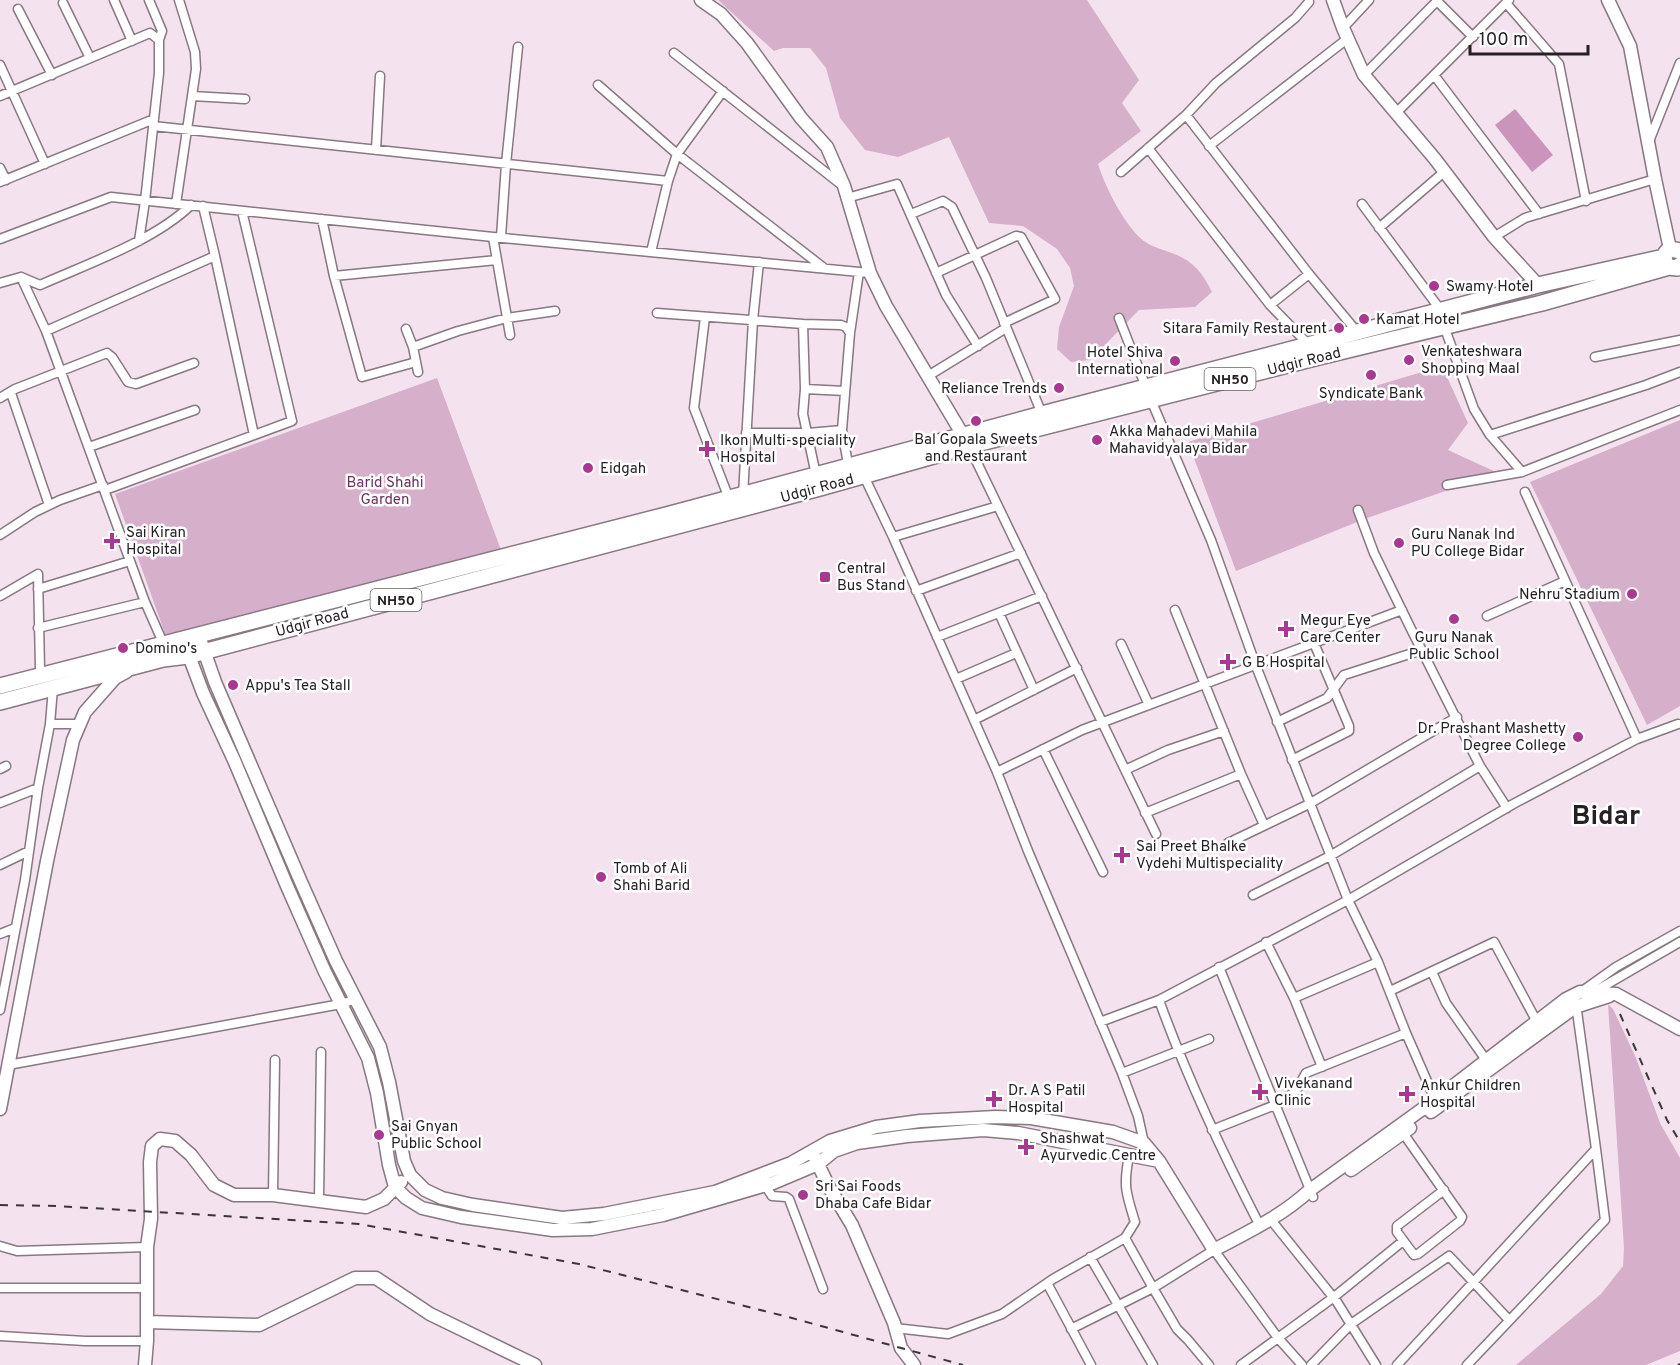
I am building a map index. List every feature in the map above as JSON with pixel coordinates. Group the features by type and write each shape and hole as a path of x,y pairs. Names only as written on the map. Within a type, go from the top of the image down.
{"highway":[{"name":"Udgir Road","path":"0,702 133,668 196,648 966,441 1314,351 1445,320 1538,285 1674,262"},
{"name":"Udgir Road","path":"1314,351 1358,333 1542,303 1674,262"},
{"name":"Udgir Road","path":"966,441 1042,414 1148,393"},
{"name":"Udgir Road","path":"737,503 816,475 855,471"},
{"name":"Udgir Road","path":"0,686 183,640 196,648"}],"main road":[{"path":"701,0 721,14 747,43 801,118 827,147 845,192 864,272 966,441"},
{"path":"1334,0 1345,33 1364,75 1494,237 1538,285"},
{"path":"1607,0 1630,46 1655,179 1674,262"},
{"path":"196,648 336,960 380,1047 404,1161 410,1175 425,1190 442,1198 473,1205 562,1218 604,1214 715,1192 791,1163 830,1141 876,1127 920,1121 996,1117 1031,1118 1113,1132 1144,1143 1159,1161 1214,1250 1265,1223 1403,1133 1486,1060 1566,999 1616,994 1680,1029"},
{"path":"196,648 291,897 368,1058 395,1187 406,1198 422,1208 461,1217 553,1230 592,1229 663,1215 765,1185 818,1164 834,1151 857,1143 907,1136 983,1130 1018,1133 1159,1161"},
{"path":"0,1109 47,861 73,740 85,712 115,678 133,668"},
{"path":"1312,1193 1575,1007 1587,996"},
{"path":"145,1365 147,1247 151,1219 150,1162 152,1146 160,1139 175,1142 191,1155 214,1185 234,1194 273,1195 366,1207 384,1200 410,1175"},
{"path":"812,1151 829,1187 852,1225 895,1328 901,1348 914,1365"},
{"path":"147,1322 259,1325 355,1278 376,1278 430,1314 535,1365"}],"street":[{"path":"114,0 132,40"},
{"path":"139,241 146,201 159,73 159,40 162,31 149,0"},
{"path":"176,204 196,61 179,0"},
{"path":"1209,146 1345,33 1370,0"},
{"path":"1364,75 1437,0 1473,37"},
{"path":"1121,172 1186,115 1216,83 1295,18 1309,2"},
{"path":"1396,113 1508,2 1558,64 1586,201"},
{"path":"63,3 90,58"},
{"path":"18,9 52,75"},
{"path":"0,96 150,33 159,40"},
{"path":"510,335 497,260 497,237 518,47"},
{"path":"674,53 845,192 897,184 946,295 978,345"},
{"path":"1648,144 1680,63"},
{"path":"0,65 45,164"},
{"path":"1434,75 1539,214"},
{"path":"376,150 380,76"},
{"path":"598,85 677,154 824,268"},
{"path":"651,252 677,154 723,92"},
{"path":"192,96 245,99"},
{"path":"1186,115 1309,274 1358,333"},
{"path":"0,168 3,181 154,122 186,129 668,181"},
{"path":"1148,148 1270,304 1314,351"},
{"path":"1379,228 1444,172"},
{"path":"1494,237 1525,218 1655,179"},
{"path":"0,239 111,197 864,272 850,333 842,430 855,471 893,537 997,772 1122,1073 1138,1116 1144,1143"},
{"path":"911,214 943,201 948,203 975,255 1042,414"},
{"path":"1362,204 1445,320 1474,409 1490,435 1522,472"},
{"path":"0,283 21,277 40,285 139,241 178,218 191,205"},
{"path":"202,206 254,435"},
{"path":"0,535 49,505 292,421 242,211"},
{"path":"322,219 334,276 362,377 416,363"},
{"path":"928,376 1005,326 1055,299 1021,237 1016,236 936,273"},
{"path":"46,331 214,256"},
{"path":"334,276 497,260"},
{"path":"737,503 746,434 759,262"},
{"path":"1270,304 1309,274"},
{"path":"21,277 46,331 145,602 164,645"},
{"path":"413,347 507,318 555,311"},
{"path":"657,313 841,325 846,327 850,333"},
{"path":"705,317 694,408 737,503"},
{"path":"1119,318 1148,393 1212,540 1256,666 1330,856 1378,962 1437,1104"},
{"path":"803,324 805,389 803,414 816,475"},
{"path":"406,329 413,347 418,372"},
{"path":"1596,357 1680,340"},
{"path":"0,398 61,370 106,353 112,357 128,382 136,384 194,363"},
{"path":"1490,435 1680,372"},
{"path":"805,389 845,391"},
{"path":"11,393 49,505"},
{"path":"89,447 195,410"},
{"path":"1446,485 1522,472 1680,410"},
{"path":"746,434 842,430"},
{"path":"966,441 1156,834"},
{"path":"1525,492 1637,739"},
{"path":"893,537 998,506"},
{"path":"1358,510 1374,553 1402,610 1480,766 1507,808"},
{"path":"916,591 1021,553"},
{"path":"38,589 130,561"},
{"path":"0,596 38,574 40,669 35,693"},
{"path":"1487,616 1566,580"},
{"path":"937,637 1042,596"},
{"path":"38,628 145,602"},
{"path":"1174,610 1264,825"},
{"path":"997,772 1102,723 1402,610"},
{"path":"999,613 1034,690"},
{"path":"1292,760 1349,731 1349,726 1314,643"},
{"path":"1121,644 1149,705"},
{"path":"1277,722 1327,698 1344,675 1422,650"},
{"path":"956,679 1016,653"},
{"path":"974,720 1077,668"},
{"path":"0,1010 50,724 53,688"},
{"path":"1228,843 1309,804 1456,717"},
{"path":"50,724 79,724"},
{"path":"1100,1022 1159,999 1348,900 1507,808 1637,739 1679,725"},
{"path":"1125,770 1168,750 1224,731"},
{"path":"1043,749 1103,872"},
{"path":"1253,895 1330,856 1480,766"},
{"path":"1145,813 1241,774"},
{"path":"0,803 38,788"},
{"path":"0,865 29,851"},
{"path":"0,934 15,928"},
{"path":"1587,996 1617,967 1680,931"},
{"path":"1266,942 1294,998 1322,1066"},
{"path":"1390,992 1494,942 1537,1022"},
{"path":"1587,996 1680,942"},
{"path":"1294,998 1378,962"},
{"path":"1219,967 1312,1193"},
{"path":"1432,972 1446,1003 1486,1060"},
{"path":"8,1065 341,1004 357,999"},
{"path":"1159,999 1178,1051 1212,1130 1265,1223 1334,1297 1376,1365"},
{"path":"1467,1365 1605,1221 1575,1007"},
{"path":"1212,1130 1275,1105 1296,1091 1306,1073 1406,1033"},
{"path":"1122,1073 1209,1039"},
{"path":"319,1200 321,1052"},
{"path":"273,1195 275,1060"},
{"path":"1403,1133 1460,1212 1462,1217 1418,1254 1412,1253 1396,1229 1397,1226 1444,1190"},
{"path":"1397,1365 1596,1149"},
{"path":"895,1328 948,1334 1002,1314 1047,1283 1125,1238 1135,1222 1125,1189 1129,1156"},
{"path":"765,1185 772,1196 789,1199 824,1289"},
{"path":"1125,1238 1177,1329 1209,1365"},
{"path":"1241,1365 1334,1297 1403,1241"},
{"path":"0,1246 17,1251 147,1247"},
{"path":"1071,1329 1153,1288 1214,1250 1278,1338 1302,1365"},
{"path":"1311,1365 1351,1324 1449,1256 1509,1320"},
{"path":"1090,1257 1154,1365"},
{"path":"1047,1283 1091,1365"},
{"path":"0,1288 147,1288"},
{"path":"0,1336 85,1341 147,1341"}],"green space":[{"path":"718,0 1087,0 1139,80 1122,103 1141,131 1098,164 1106,184 1118,208 1139,237 1149,244 1190,262 1200,272 1212,292 1195,307 1139,310 1090,360 1071,362 1057,349 1059,327 1074,286 1070,268 1057,249 1023,226 989,223 949,137 898,157 865,150 840,118 826,68 810,48 783,48 774,51"},
{"path":"1442,366 1468,423 1448,450 1498,473 1367,518 1236,571 1188,442"},
{"name":"Barid Shahi Garden","path":"437,378 501,550 168,642 115,494"},
{"name":"Nehru Stadium","path":"1680,420 1680,706 1647,725 1530,482"},
{"path":"1608,1004 1613,1009 1636,1058 1660,1123 1680,1158 1680,1351 1646,1365 1516,1365 1601,1294 1623,1266 1624,1248"}],"shaded area":[{"path":"1515,109 1553,155 1532,172 1495,125"}],"railway":[{"path":"1620,1014 1667,1120 1680,1142"},
{"path":"0,1205 56,1206 359,1224 579,1264 792,1318 963,1365"}],"place":[{"name":"Swamy Hotel","path":"1434,286"},
{"name":"Kamat Hotel","path":"1364,319"},
{"name":"Sitara Family Restaurent","path":"1339,328"},
{"name":"Venkateshwara Shopping Maal","path":"1409,360"},
{"name":"Hotel Shiva International","path":"1175,361"},
{"name":"Syndicate Bank","path":"1371,375"},
{"name":"Reliance Trends","path":"1059,388"},
{"name":"Bal Gopala Sweets and Restaurant","path":"976,421"},
{"name":"Akka Mahadevi Mahila Mahavidyalaya Bidar","path":"1097,440"},
{"name":"Ikon Multi-speciality Hospital","path":"707,449"},
{"name":"Eidgah","path":"588,468"},
{"name":"Sai Kiran Hospital","path":"112,541"},
{"name":"Guru Nanak Ind PU College Bidar","path":"1399,543"},
{"name":"Central Bus Stand","path":"825,577"},
{"name":"Nehru Stadium","path":"1632,594"},
{"name":"Guru Nanak Public School","path":"1454,619"},
{"name":"Megur Eye Care Center","path":"1286,629"},
{"name":"Domino's","path":"123,648"},
{"name":"G B Hospital","path":"1228,662"},
{"name":"Appu's Tea Stall","path":"233,685"},
{"name":"Dr. Prashant Mashetty Degree College","path":"1578,737"},
{"name":"Sai Preet Bhalke Vydehi Multispeciality","path":"1122,855"},
{"name":"Tomb of Ali Shahi Barid","path":"601,877"},
{"name":"Vivekanand Clinic","path":"1260,1092"},
{"name":"Ankur Children Hospital","path":"1407,1094"},
{"name":"Dr. A S Patil Hospital","path":"994,1099"},
{"name":"Sai Gnyan Public School","path":"379,1135"},
{"name":"Shashwat Ayurvedic Centre","path":"1026,1147"},
{"name":"Sri Sai Foods Dhaba Cafe Bidar","path":"803,1195"}],"district":[{"name":"Bidar","path":"1606,815"}]}
